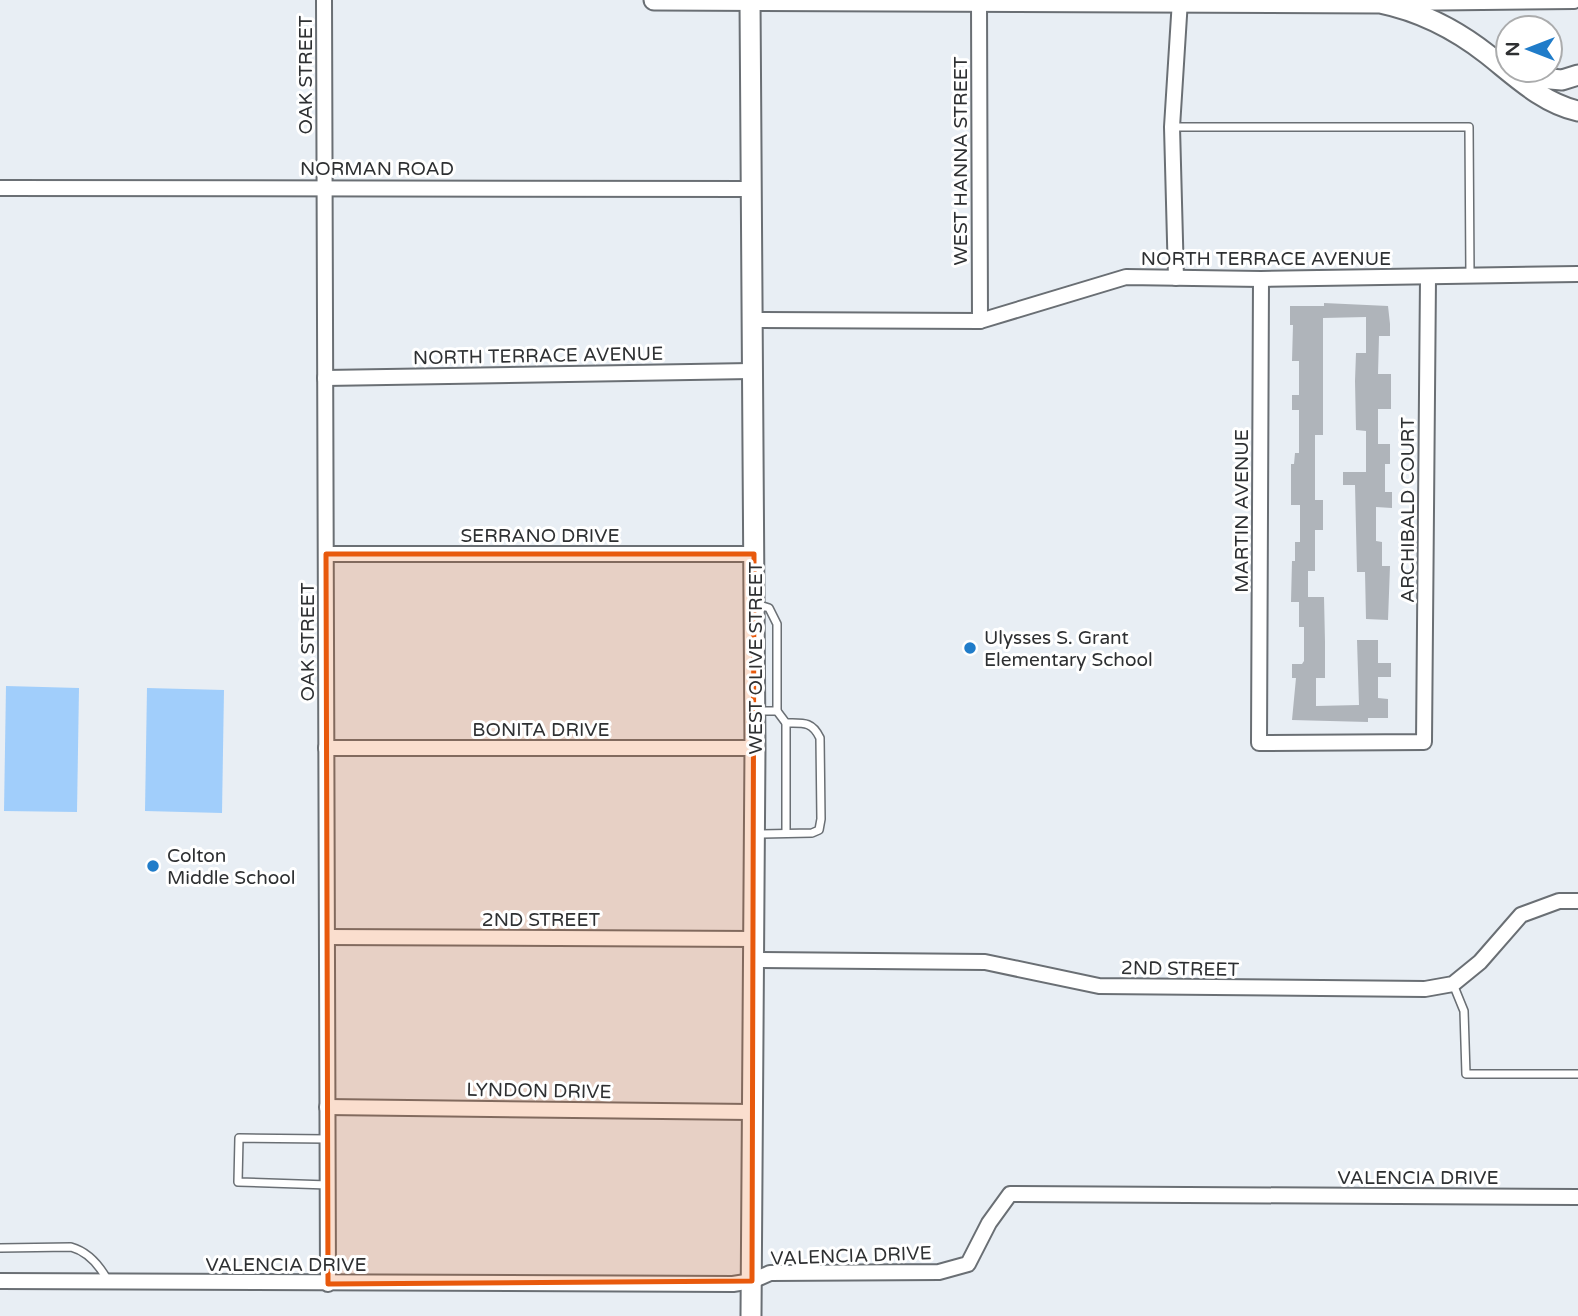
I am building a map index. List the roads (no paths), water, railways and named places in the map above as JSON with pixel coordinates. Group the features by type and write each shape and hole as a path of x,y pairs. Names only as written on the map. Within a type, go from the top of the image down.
{"street":[{"name":"OAK STREET","path":"324,0 328,1284"},
{"path":"654,0 1180,0 1380,3 1575,1"},
{"path":"1176,278 1172,127 1180,0"},
{"name":"WEST OLIVE STREET","path":"750,1 755,604 751,1316"},
{"name":"WEST HANNA STREET","path":"979,1 980,321"},
{"path":"1380,3 1421,15 1453,31 1494,61"},
{"path":"1525,84 1547,100 1578,111"},
{"name":"NORMAN ROAD","path":"0,188 753,188"},
{"name":"NORTH TERRACE AVENUE","path":"751,320 980,321 1126,277 1428,278 1578,274"},
{"name":"ARCHIBALD COURT","path":"1259,743 1424,742 1428,278"},
{"name":"MARTIN AVENUE","path":"1259,743 1261,279"},
{"name":"NORTH TERRACE AVENUE","path":"325,378 751,371"},
{"name":"SERRANO DRIVE","path":"326,554 754,554"},
{"name":"BONITA DRIVE","path":"326,748 755,748"},
{"path":"1453,984 1480,962 1521,915 1559,901 1578,901"},
{"name":"2ND STREET","path":"327,936 754,939"},
{"name":"2ND STREET","path":"753,960 985,962 1099,986 1425,989 1453,984"},
{"name":"LYNDON DRIVE","path":"327,1107 751,1112"},
{"name":"VALENCIA DRIVE","path":"0,1281 733,1284 752,1281 771,1273 939,1272 968,1264 989,1223 1010,1194 1578,1197"}],"lane":[{"path":"1172,127 1469,127 1470,277"},
{"path":"755,604 769,608 776,624 776,711 786,723 786,833"},
{"path":"755,711 776,711"},
{"path":"755,834 819,830 821,738 816,728 808,723 786,723"},
{"path":"1453,984 1464,1011 1466,1073 1578,1074"},
{"path":"328,1139 239,1138 238,1182 328,1185"},
{"path":"0,1248 71,1247 83,1250 109,1282"}],"place":[{"name":"Ulysses S. Grant Elementary School","path":"970,648"},
{"name":"Colton Middle School","path":"153,866"}]}
